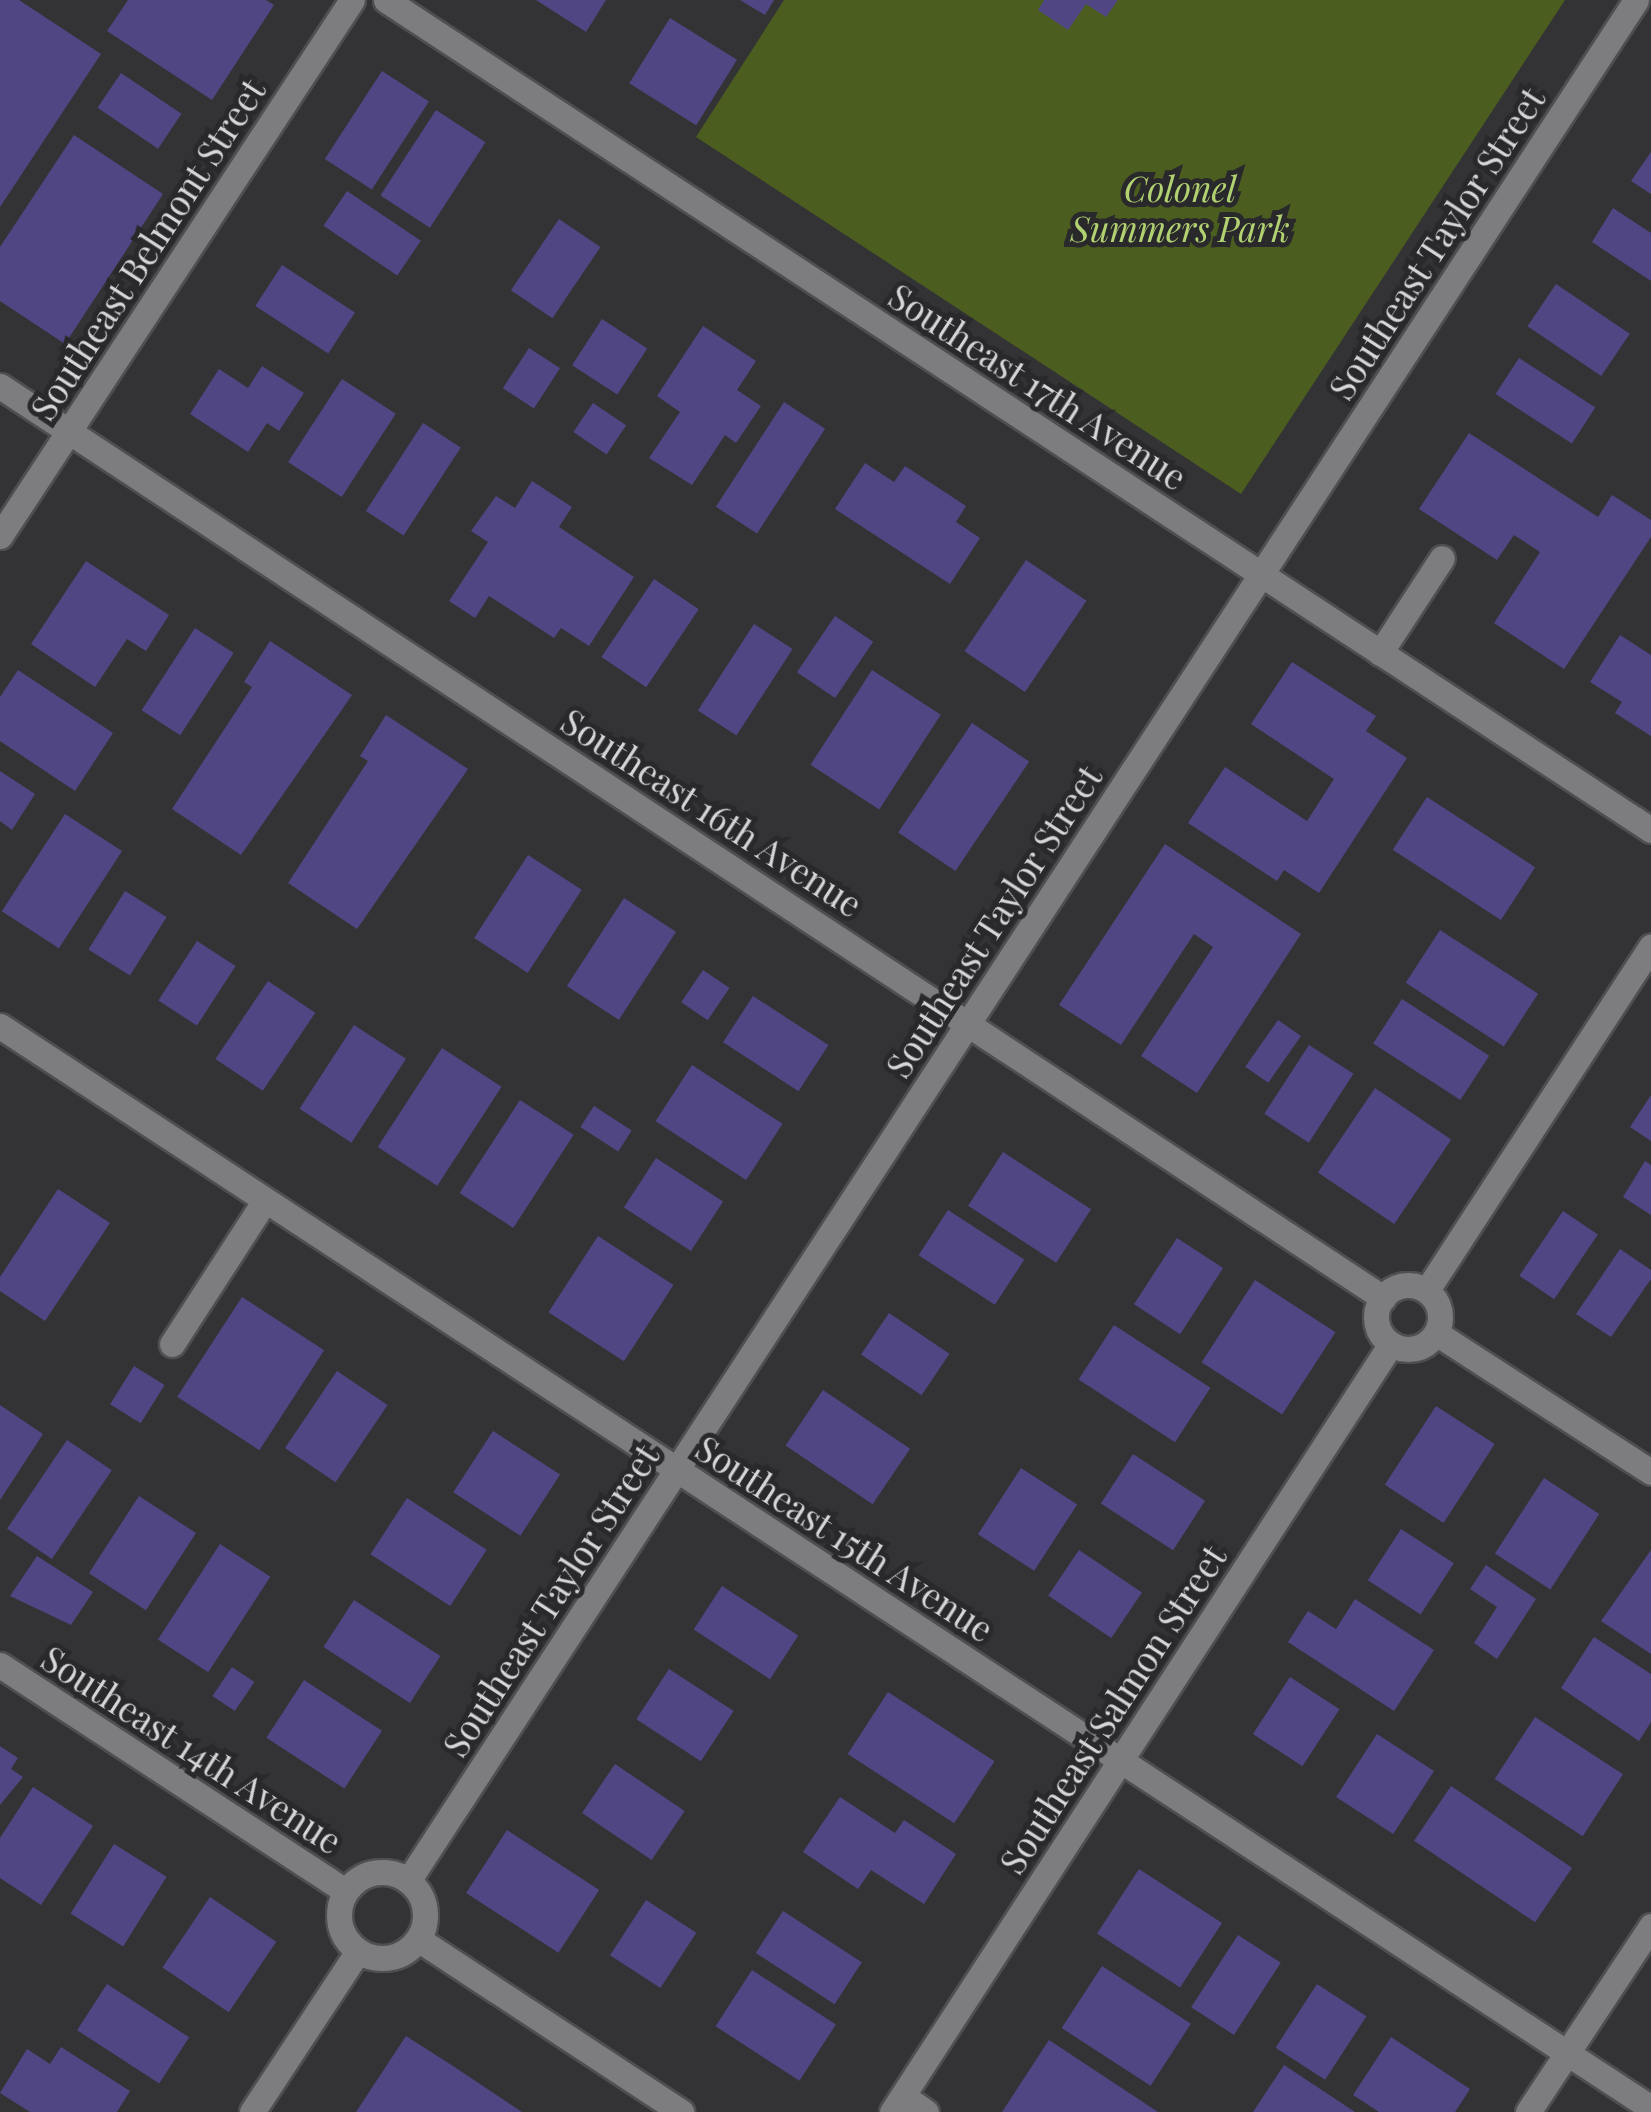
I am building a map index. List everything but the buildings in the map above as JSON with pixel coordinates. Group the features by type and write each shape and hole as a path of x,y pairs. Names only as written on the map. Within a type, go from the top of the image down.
{"street":[{"name":"Southeast Belmont Street","path":"0,536 352,0"},
{"name":"Southeast 17th Avenue","path":"386,0 1651,830"},
{"name":"Southeast Taylor Street","path":"408,1881 1636,0"},
{"name":"Southeast 16th Avenue","path":"0,386 1383,1298"},
{"path":"1380,653 1442,558"},
{"path":"1426,1290 1651,947"},
{"name":"Southeast 15th Avenue","path":"0,1026 1651,2108"},
{"path":"172,1344 265,1200"},
{"path":"1408,1285 1426,1290 1440,1314 1436,1333 1411,1349 1391,1344 1378,1328 1383,1298 1408,1285"},
{"path":"1436,1333 1651,1472"},
{"name":"Southeast Salmon Street","path":"897,2104 1391,1344"},
{"name":"Southeast 14th Avenue","path":"0,1664 346,1891"},
{"path":"380,1872 408,1881 424,1904 418,1939 390,1958 358,1952 338,1920 346,1891 380,1872"},
{"path":"1528,2112 1651,1926"},
{"path":"418,1939 681,2112"},
{"path":"252,2112 358,1952"},
{"path":"897,2104 926,2112"}],"green space":[{"name":"Colonel Summers Park","path":"784,0 1565,0 1241,494 696,137"}]}
